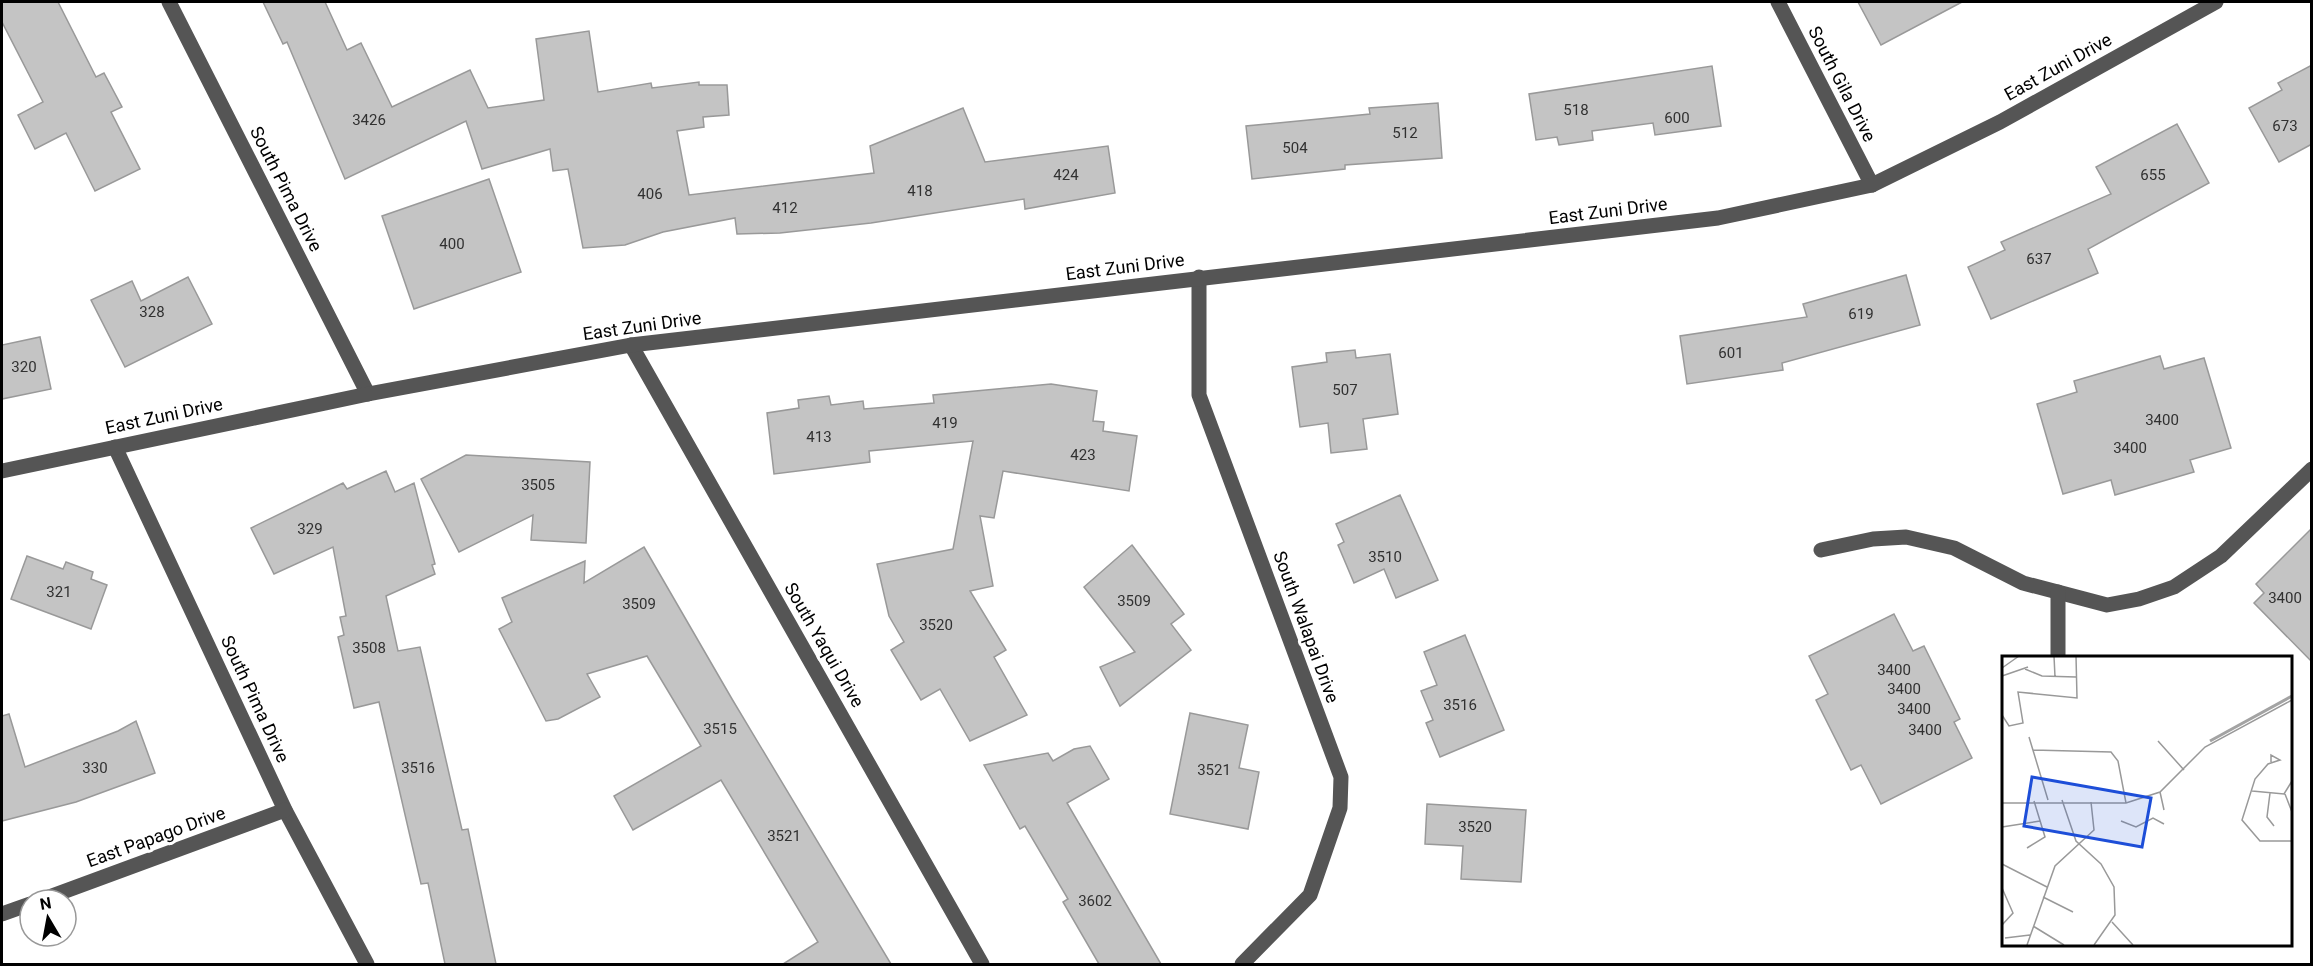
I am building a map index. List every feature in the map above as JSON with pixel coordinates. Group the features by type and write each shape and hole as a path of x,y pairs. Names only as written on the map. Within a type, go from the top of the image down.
{"street":[{"name":"South Pima Drive","path":"169,2 368,394"},
{"name":"South Gila Drive","path":"1778,2 1872,184"},
{"name":"East Zuni Drive","path":"2,471 368,394 631,345 1718,218 1872,184 2000,122 2216,2"},
{"name":"South Walapai Drive","path":"1199,277 1199,395 1341,777 1340,808 1310,895 1242,964"},
{"name":"South Yaqui Drive","path":"631,345 982,964"},
{"name":"South Pima Drive","path":"115,447 285,810 367,964"},
{"path":"1821,550 1873,539 1906,537 1954,548 2023,583 2107,605 2139,599 2174,587 2221,556 2312,470"},
{"path":"2058,592 2058,656"},
{"name":"East Papago Drive","path":"74,888 285,810"},
{"path":"2,914 18,908"}],"building":[{"path":"2,2 58,2 96,77 104,73 122,107 111,112 140,169 95,191 66,133 35,149 18,115 43,102 2,22"},
{"path":"263,2 325,2 347,50 361,43 392,107 470,70 488,108 544,100 536,39 589,31 598,92 651,83 652,88 699,82 699,85 727,85 729,115 703,117 704,127 677,131 689,195 874,173 870,146 963,108 985,162 1108,146 1115,193 1025,209 1024,199 871,223 780,233 737,234 735,218 663,232 625,245 583,248 568,169 553,171 550,149 482,169 466,121 345,179 287,42 283,44"},
{"path":"1858,2 1962,2 1881,45"},
{"path":"2312,65 2312,144 2279,162 2249,108 2282,90 2278,83"},
{"path":"1712,66 1721,126 1655,135 1653,123 1592,131 1593,140 1559,145 1557,137 1536,140 1529,94"},
{"path":"1438,103 1442,158 1345,165 1345,169 1252,179 1246,126 1370,114 1369,108"},
{"path":"2177,124 2209,183 2088,249 2098,273 1991,319 1968,267 2005,250 2001,242 2111,194 2096,167"},
{"path":"489,179 521,272 414,309 382,216"},
{"path":"1906,275 1920,325 1782,363 1783,370 1687,384 1680,336 1807,317 1803,304"},
{"path":"188,277 212,324 125,367 91,300 132,281 141,301"},
{"path":"40,337 51,389 2,399 2,345"},
{"path":"1355,350 1356,358 1390,354 1398,414 1363,419 1367,449 1331,453 1328,423 1300,427 1292,367 1327,362 1326,353"},
{"path":"2160,356 2164,369 2204,358 2231,448 2190,460 2194,472 2115,495 2111,480 2063,494 2037,404 2077,392 2074,381"},
{"path":"1051,384 1097,391 1093,421 1104,422 1103,431 1137,436 1129,491 1003,471 994,518 980,516 993,586 970,591 1006,650 994,657 1027,715 970,741 940,689 921,700 891,650 904,642 889,616 877,564 953,549 973,441 869,451 870,462 774,474 767,413 799,408 798,400 829,396 831,405 863,401 864,409 934,403 933,395"},
{"path":"466,455 590,462 586,543 531,540 533,515 459,552 421,479"},
{"path":"386,471 395,492 414,483 435,564 432,565 435,574 386,596 398,651 420,647 462,830 468,829 496,964 445,964 428,883 421,884 379,702 354,708 338,637 344,635 340,617 346,616 333,547 274,574 251,528 343,483 347,489"},
{"path":"1400,495 1438,580 1396,598 1384,569 1354,583 1338,545 1344,542 1336,524"},
{"path":"2312,528 2312,662 2254,603 2264,593 2256,584"},
{"path":"1132,545 1184,614 1171,624 1191,650 1120,706 1100,667 1135,652 1084,587"},
{"path":"644,547 891,964 783,964 818,942 721,780 633,830 614,796 701,746 647,656 587,674 600,697 558,719 546,721 499,629 512,622 502,598 585,561 584,583"},
{"path":"27,556 63,569 66,562 93,572 91,579 107,585 91,629 11,599"},
{"path":"1894,614 1913,651 1924,646 1960,719 1954,722 1972,758 1881,804 1861,765 1851,770 1816,700 1828,694 1809,656"},
{"path":"1465,635 1504,730 1440,757 1426,723 1433,720 1421,691 1437,685 1424,652"},
{"path":"1190,713 1248,725 1239,768 1259,772 1248,829 1170,814"},
{"path":"9,714 25,767 118,731 136,721 155,773 76,802 2,821 2,716"},
{"path":"1090,746 1109,779 1067,803 1161,964 1099,964 1063,902 1068,899 1025,826 1020,829 984,765 1048,753 1053,761 1074,749"},
{"path":"1427,804 1526,810 1521,882 1461,879 1463,846 1425,844"}]}
